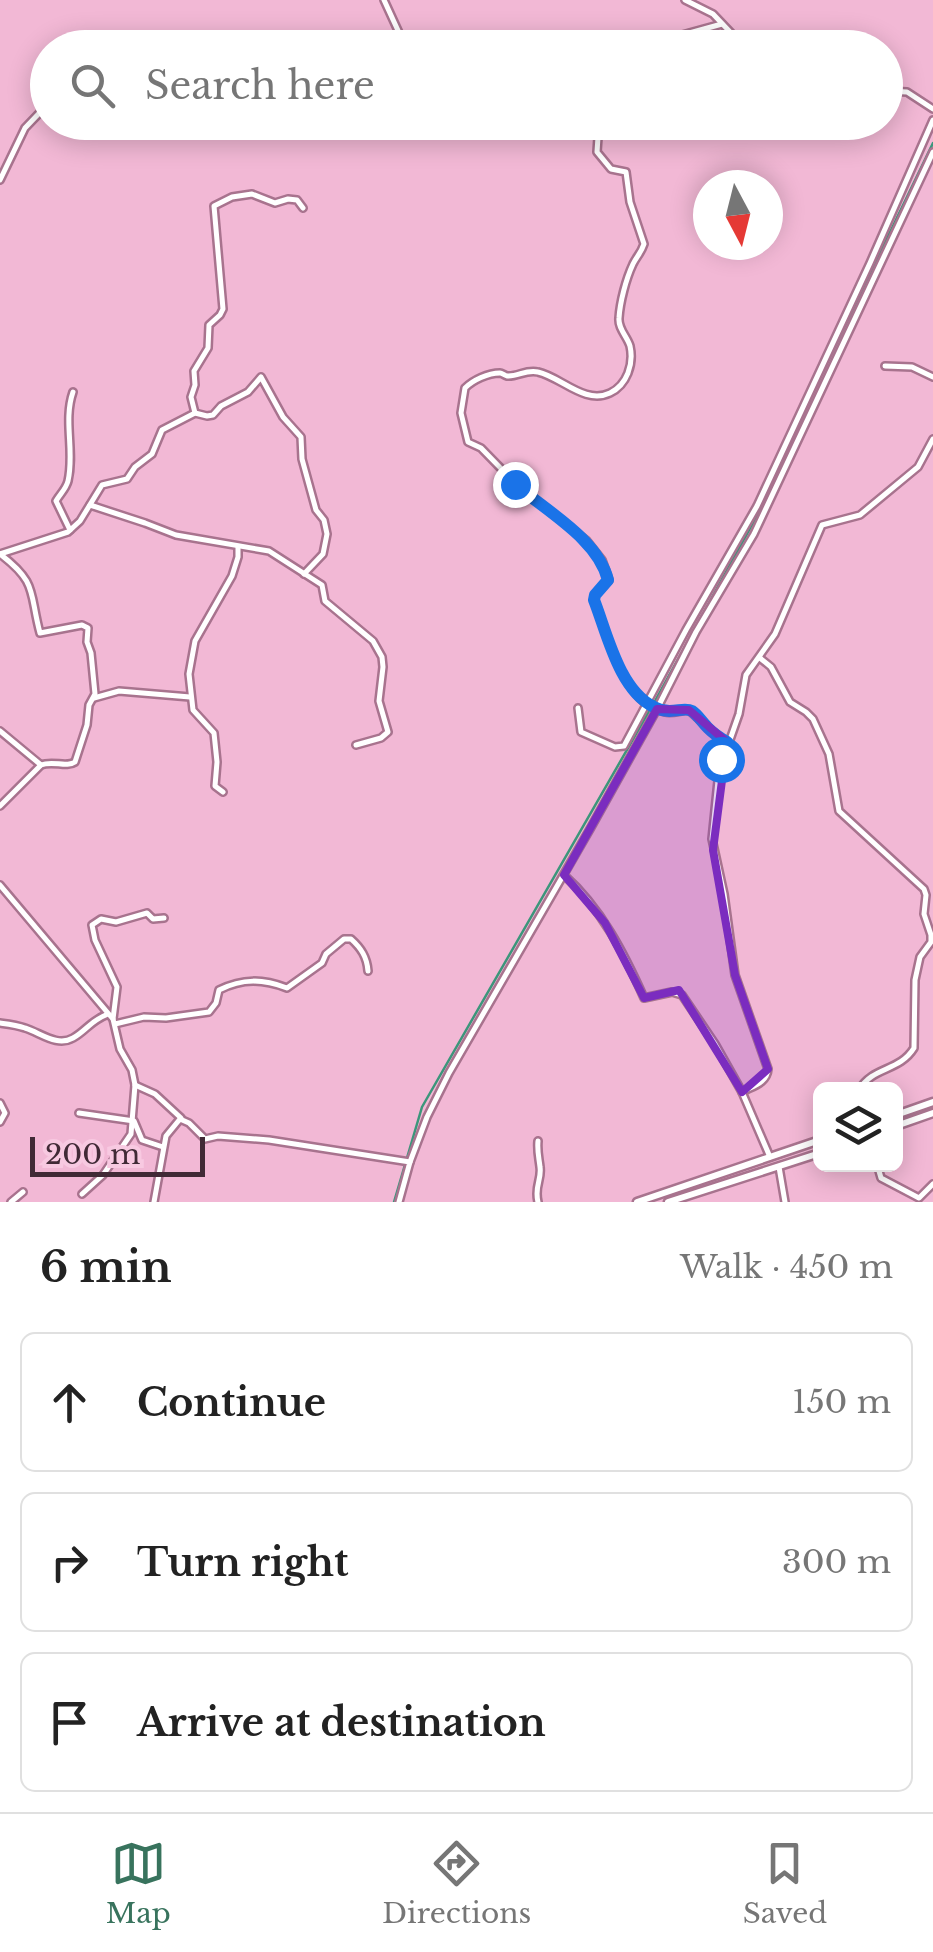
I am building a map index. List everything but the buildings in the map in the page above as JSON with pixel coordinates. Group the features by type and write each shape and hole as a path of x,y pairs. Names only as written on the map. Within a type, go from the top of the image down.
{"street":[{"path":"384,0 398,30"},
{"path":"685,0 709,11 728,30"},
{"path":"700,30 722,24"},
{"path":"903,91 933,109"},
{"path":"578,708 580,732 620,748 652,706 686,630 751,518 933,120"},
{"path":"0,180 30,123"},
{"path":"598,140 597,152 612,169 626,172 630,202 644,244 631,269 618,321 630,350 629,372 612,393 595,396 532,371 476,379 465,388 461,417 468,442 481,448 520,488 584,538 602,560 608,580 594,600 608,644 636,694 669,713 689,710 727,742"},
{"path":"399,1202 409,1162 449,1074 564,875 652,706 754,534 933,152"},
{"path":"195,413 191,398 195,369 208,348 210,325 223,309 214,206 232,197 252,194 275,203 297,200 303,208"},
{"path":"885,366 912,367 933,377"},
{"path":"0,806 41,765 75,762 95,689 88,628 82,625 40,632 32,592 22,572 0,554 70,530 105,483 127,479 135,467 149,458 162,430 195,413 210,416 248,392 262,377 282,416 301,438 302,458 316,510 326,525 325,548 304,574"},
{"path":"70,530 56,501 68,482 68,413 72,392"},
{"path":"789,434 798,440"},
{"path":"742,1092 763,1081 768,1070 736,975 712,838 719,771 740,710 746,675 772,640 788,609 822,525 860,514 918,468 933,439"},
{"path":"90,506 176,536 269,550 322,585 325,601 373,641 382,657 379,701 388,732 382,738 356,746"},
{"path":"224,792 215,786 218,762 214,733 195,714 189,674 195,641 232,576 238,547"},
{"path":"760,658 770,667 790,702 813,719 829,754 840,811 924,889 929,902 924,914 931,942 920,958 914,980 914,1048 902,1062 865,1082"},
{"path":"93,698 119,691 190,697"},
{"path":"0,731 41,765"},
{"path":"564,875 586,895 605,923 644,998 672,992 682,995 742,1092 770,1157"},
{"path":"0,885 112,1019"},
{"path":"82,1194 113,1161 131,1134 134,1120 132,1070 112,1019 117,987 92,925 100,919 116,922 147,914 153,919 164,918"},
{"path":"0,1023 26,1028 58,1042 75,1037 92,1021 209,1012 219,990 244,980 272,982 287,988 322,963 326,954 344,939 352,939 362,952 368,971"},
{"path":"135,1085 156,1094 205,1138 269,1140 409,1162"},
{"path":"903,1113 933,1102"},
{"path":"0,1103 4,1113 0,1122"},
{"path":"79,1113 134,1120"},
{"path":"903,1124 933,1113"},
{"path":"134,1120 142,1140 163,1146"},
{"path":"154,1202 163,1146 169,1130 183,1120"},
{"path":"538,1141 537,1158 542,1173 536,1188 538,1202"},
{"path":"671,1197 813,1142"},
{"path":"637,1202 671,1197 813,1155"},
{"path":"780,1167 785,1202"},
{"path":"879,1172 881,1178 919,1198 933,1184"},
{"path":"10,1202 24,1192"}],"highlighted area":[{"path":"657,709 689,710 727,742 713,850 735,975 768,1069 742,1092 679,990 644,998 605,923 564,875"}],"waterway":[{"path":"394,1202 422,1107 764,503 933,143"}],"route":[{"path":"515,484 584,538 602,560 608,582 594,600 610,648 636,694 665,712 692,711 727,742 721,759"}]}
